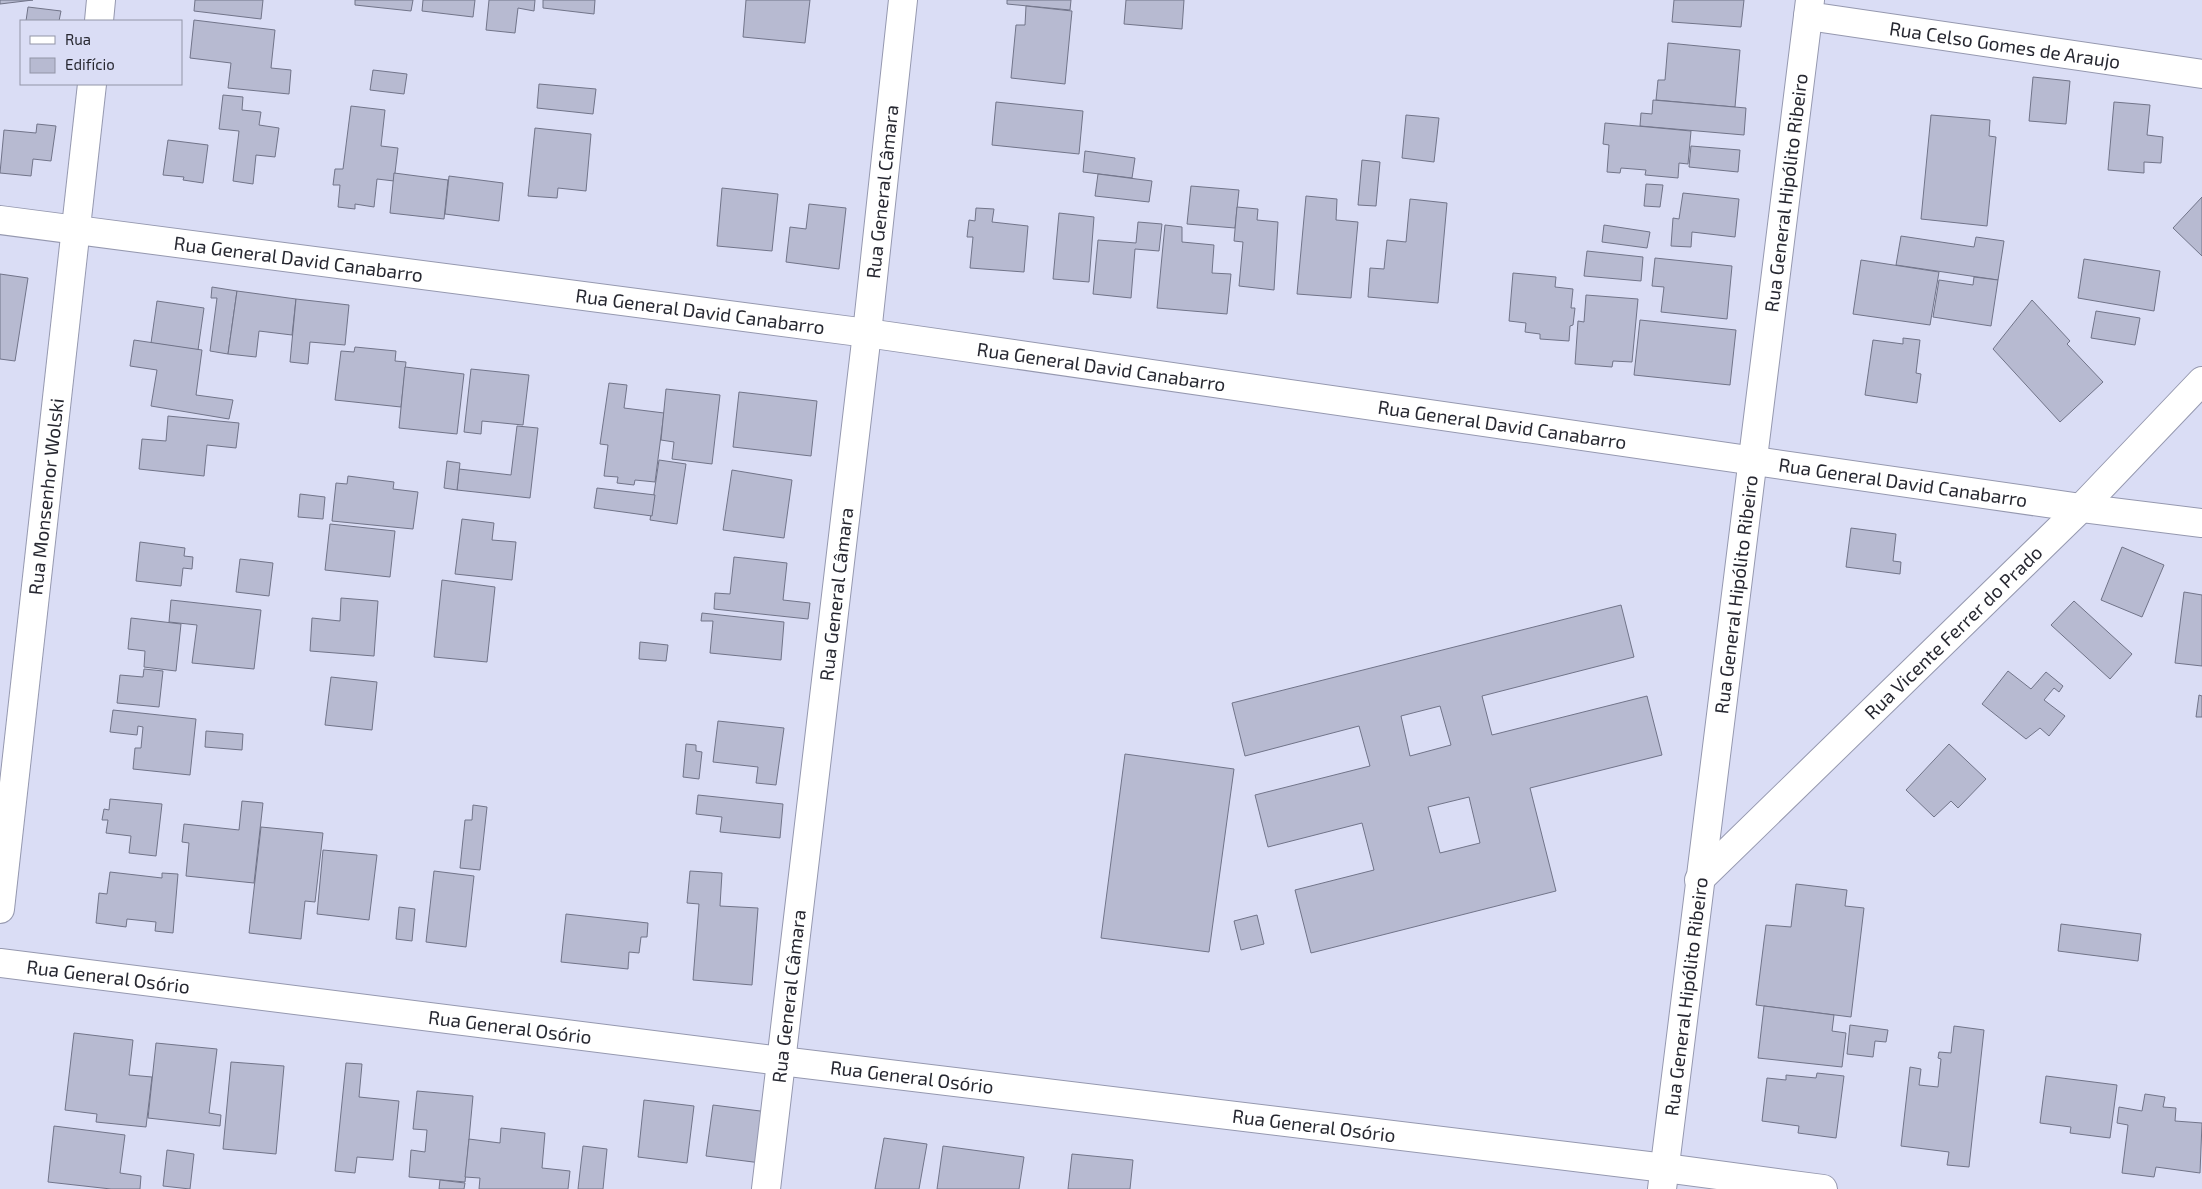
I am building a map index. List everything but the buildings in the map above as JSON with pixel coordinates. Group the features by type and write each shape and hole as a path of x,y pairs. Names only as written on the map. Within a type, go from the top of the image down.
{"street":[{"path":"99,20 101,0"},
{"name":"Rua General Câmara","path":"766,1189 867,333 903,0"},
{"name":"Rua Celso Gomes de Araujo","path":"1809,8 2202,74"},
{"name":"Rua General Hipólito Ribeiro","path":"1663,1178 1809,8"},
{"name":"Rua Monsenhor Wolski","path":"0,909 92,85"},
{"name":"Rua General David Canabarro","path":"0,220 867,333 2081,508 2202,523"},
{"name":"Rua Vicente Ferrer do Prado","path":"1699,880 2081,508 2202,381"},
{"name":"Rua General Osório","path":"0,963 781,1061 1663,1178 1823,1189"}]}
